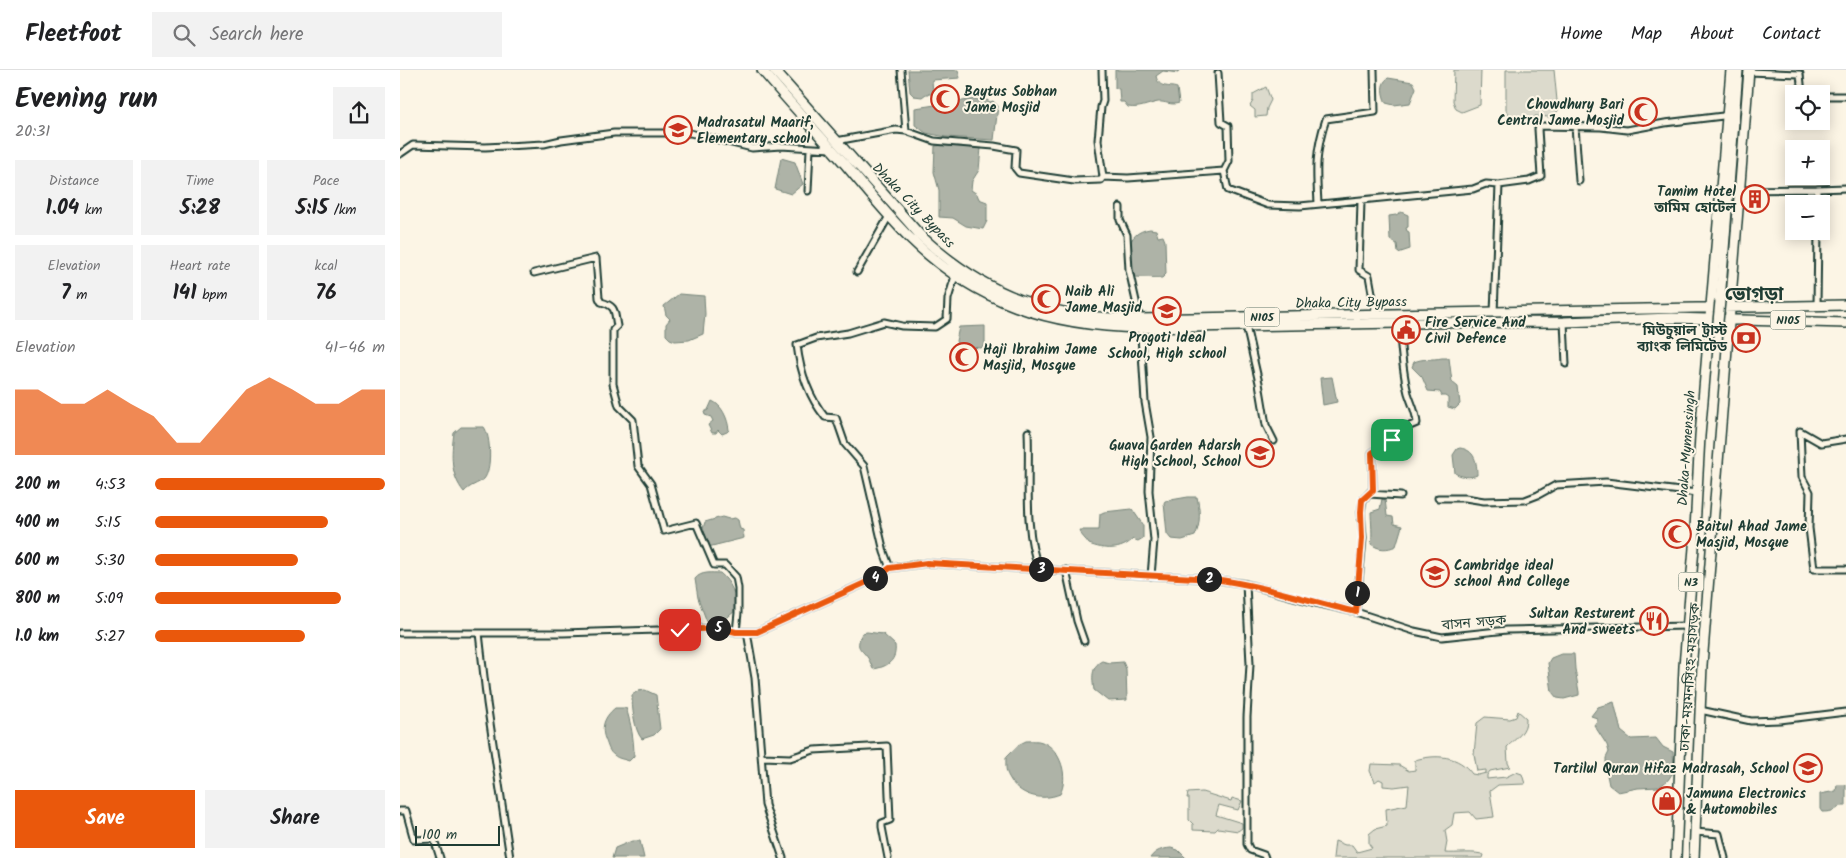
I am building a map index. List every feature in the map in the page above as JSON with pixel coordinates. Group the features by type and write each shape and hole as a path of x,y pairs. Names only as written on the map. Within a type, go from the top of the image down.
{"highway":[{"path":"762,70 834,145 889,216 911,239 955,276 984,293 1022,309 1050,318 1098,327 1141,324 1246,326 1730,319"},
{"name":"Dhaka City Bypass","path":"774,70 834,145 941,255 961,270 990,286 1026,302 1051,310 1141,324 1376,315 1846,305"},
{"name":"Dhaka-Mymensingh","path":"1676,858 1687,626 1700,436 1710,307 1729,112 1731,70"},
{"path":"1717,332 1738,70"},
{"name":"N3","path":"1730,319 1749,71"},
{"name":"N105","path":"1730,319 1846,322"},
{"name":"ঢাকা-ময়মনসিংহ মহাসড়ক","path":"1694,858 1699,710 1730,319"}],"street":[{"path":"901,70 906,131"},
{"path":"1102,70 1103,101 1098,140 1103,177"},
{"path":"1318,203 1315,165 1326,119 1375,112 1374,70"},
{"path":"1749,71 1800,74 1801,85"},
{"path":"1218,73 1221,122 1228,126 1230,134 1228,141 1229,161 1224,171 1228,190 1268,206 1300,206 1318,203 1361,201 1473,189 1486,184 1529,181 1541,176 1538,129 1540,126 1575,126 1626,130 1723,116 1729,112"},
{"path":"1830,96 1846,96"},
{"path":"1575,126 1579,181"},
{"path":"400,154 413,144 485,147 544,144 614,133 690,132 752,148 781,146 810,149 896,130 906,131 934,141 994,146 1016,150 1015,168 1019,173 1074,180 1101,180 1103,177 1128,178 1224,171"},
{"path":"808,191 810,149"},
{"path":"1494,313 1499,184"},
{"path":"1739,190 1846,188"},
{"path":"1817,189 1817,195"},
{"path":"1361,201 1359,270 1369,276 1376,315"},
{"path":"1120,207 1120,220 1127,235 1129,270 1141,324 1145,402 1151,437 1149,491 1154,540 1152,576"},
{"path":"858,272 889,216"},
{"path":"1817,306 1818,240"},
{"path":"534,273 596,258 599,298 601,302 610,304 613,307 618,326 613,330 613,384 619,406 633,420 638,466 650,484 664,532 696,523 714,565 725,565 736,576 738,613 736,632"},
{"path":"400,633 564,633 720,628 736,632 757,632 878,577 890,568 884,552 864,466 845,444 836,418 826,418 821,412 807,386 797,345 816,338 848,333 884,322 902,326 935,327 947,319 948,299 955,276"},
{"path":"1564,322 1566,364"},
{"path":"1356,612 1362,538 1362,500 1373,490 1372,453 1417,422 1408,394 1403,367 1399,323"},
{"path":"1246,326 1266,425 1274,441"},
{"path":"1846,439 1821,443 1800,431 1802,477 1810,492 1810,528 1814,569 1846,569"},
{"path":"1028,432 1030,529 1032,553 1039,569"},
{"path":"1438,498 1465,498 1484,501 1525,500 1556,485 1606,482 1697,493"},
{"path":"1368,494 1401,496"},
{"name":"বাসন সড়ক","path":"890,568 927,563 1213,579 1246,584 1356,612 1414,631 1442,637 1507,630 1687,626"},
{"path":"1066,570 1084,641"},
{"path":"1246,584 1250,664 1247,717 1247,844 1250,850 1264,855 1265,858"},
{"path":"747,632 755,678 765,805 783,858"},
{"path":"479,633 487,703 510,857 503,858"},
{"path":"1699,710 1751,721 1780,720 1846,712"},
{"path":"762,757 790,758 814,750 886,746 890,820 882,823 882,827 888,858"},
{"path":"400,811 406,811 414,840 434,839 440,858"},
{"path":"1694,832 1719,834 1725,858"}],"shaded area":[{"path":"908,70 958,70 960,78 932,80 933,94 926,94 922,97 914,96 910,92"},
{"path":"1115,70 1179,70 1178,73 1163,71 1156,76 1162,85 1177,88 1179,103 1158,102 1140,107 1128,107 1124,102 1120,102 1119,89 1115,88"},
{"path":"1454,70 1481,70 1480,105 1462,112 1456,109 1453,101"},
{"path":"1506,70 1554,70 1558,111 1549,117 1535,116 1533,120 1510,118 1506,110"},
{"path":"1388,78 1413,82 1416,88 1410,103 1394,105 1386,103 1382,89 1385,80"},
{"path":"1266,87 1271,100 1266,116 1255,117 1255,110 1250,106 1253,101 1253,94"},
{"path":"976,99 993,101 998,106 994,140 946,137 926,133 915,125 915,108"},
{"path":"935,146 981,148 979,170 972,181 971,190 977,194 979,199 987,202 987,221 983,229 966,226 953,218 939,217 939,190 934,172"},
{"path":"781,158 795,162 803,184 791,194 775,189"},
{"path":"1401,212 1408,215 1408,227 1406,228 1409,232 1410,249 1398,253 1397,244 1390,240 1389,216"},
{"path":"1156,230 1158,237 1163,236 1165,241 1166,274 1162,278 1135,277 1129,262 1128,254 1131,241 1141,231"},
{"path":"679,294 704,296 705,314 703,334 689,340 675,341 666,335 666,324 670,319 666,315 664,306"},
{"path":"985,326 985,345 981,348 958,346 956,341 959,327"},
{"path":"1449,358 1452,382 1458,387 1460,404 1455,409 1448,407 1448,398 1442,396 1440,392 1428,391 1422,377 1412,367 1414,362 1417,361"},
{"path":"1332,377 1337,402 1323,405 1320,378"},
{"path":"712,401 722,409 727,421 729,430 722,434 718,430 716,433 712,433 708,425 713,421 704,412 708,410"},
{"path":"461,427 484,427 490,453 487,475 464,492 456,479 452,456 454,433"},
{"path":"1460,448 1469,451 1474,457 1477,475 1466,477 1455,473 1453,455"},
{"path":"1197,497 1198,502 1199,521 1195,536 1182,540 1171,539 1167,534 1164,503 1165,501"},
{"path":"1382,499 1385,499 1387,516 1393,517 1394,524 1402,526 1396,546 1386,549 1371,544 1371,512 1380,509"},
{"path":"1132,509 1143,525 1143,538 1138,541 1133,539 1123,546 1101,547 1089,544 1079,530 1099,530 1100,514 1104,512"},
{"path":"722,517 738,520 740,529 743,530 744,538 708,547 702,532 705,522"},
{"path":"720,573 733,590 736,610 721,623 707,622 698,598 695,579 703,574"},
{"path":"862,633 883,634 895,645 893,659 883,667 873,669 868,658 859,647"},
{"path":"1561,654 1574,654 1579,692 1579,695 1564,699 1557,698 1552,692 1548,663 1551,658"},
{"path":"1102,661 1109,663 1123,662 1126,669 1127,700 1108,701 1094,690 1094,669"},
{"path":"645,690 656,695 660,729 654,735 642,739 635,724 632,695 638,691"},
{"path":"1614,702 1621,731 1631,739 1656,738 1663,747 1673,752 1674,771 1668,780 1659,787 1638,788 1618,792 1609,785 1606,758 1609,752 1607,745 1594,725 1597,718 1591,716 1598,707"},
{"path":"615,708 626,708 633,738 634,756 629,761 612,754 604,736 604,723 608,715"},
{"path":"1518,711 1526,718 1526,723 1520,734 1507,747 1510,767 1490,771 1487,779 1506,777 1516,772 1522,774 1525,784 1498,785 1490,791 1494,817 1476,819 1470,812 1454,813 1452,825 1445,830 1447,842 1445,853 1476,853 1484,855 1483,858 1333,858 1335,841 1345,845 1352,845 1357,852 1372,848 1369,844 1369,834 1375,829 1387,826 1386,809 1407,805 1409,785 1383,786 1383,781 1379,779 1375,782 1370,771 1371,764 1399,765 1409,771 1415,770 1415,760 1439,757 1461,763 1472,774 1486,773 1486,770 1477,771 1474,754 1477,723 1485,717 1510,719 1516,717"},
{"path":"1026,741 1042,742 1049,746 1058,757 1062,764 1064,780 1060,794 1045,797 1031,795 1018,788 1009,777 1006,770 1006,757 1018,745"},
{"path":"1837,785 1846,785 1846,806 1822,812 1820,809 1820,794 1836,791"},
{"path":"1202,792 1231,801 1232,798 1242,801 1238,810 1219,805 1216,815 1242,823 1242,828 1238,831 1218,828 1215,831 1193,830 1193,824 1189,820 1188,793"},
{"path":"632,841 640,841 644,858 612,858 615,848"},
{"path":"1171,848 1178,850 1186,858 1150,858 1159,850"}],"place":[{"name":"Baytus Sobhan Jame Mosjid","path":"945,99"},
{"name":"Chowdhury Bari Central Jame Mosjid","path":"1643,112"},
{"name":"Madrasatul Maarif, Elementary school","path":"678,130"},
{"name":"Tamim Hotel তামিম হোটেল","path":"1755,199"},
{"name":"Naib Ali Jame Masjid","path":"1046,299"},
{"name":"Progoti Ideal School, High school","path":"1167,311"},
{"name":"Fire Service And Civil Defence","path":"1406,330"},
{"name":"মিউচুয়াল ট্রাস্ট ব্যাংক লিমিটেড","path":"1746,338"},
{"name":"Haji Ibrahim Jame Masjid, Mosque","path":"964,357"},
{"name":"Guava Garden Adarsh High School, School","path":"1260,453"},
{"name":"Baitul Ahad Jame Masjid, Mosque","path":"1677,534"},
{"name":"Cambridge ideal school And College","path":"1435,573"},
{"name":"Sultan Resturent And sweets","path":"1654,621"},
{"name":"Tartilul Quran Hifaz Madrasah, School","path":"1808,768"},
{"name":"Jamuna Electronics & Automobiles","path":"1667,801"}],"district":[{"name":"ভোগড়া","path":"1754,293"}],"route":[{"path":"680,630 720,628 736,632 757,632 878,577 890,568 927,563 1213,579 1246,584 1356,612 1361,568 1362,500 1373,490 1372,453 1392,440"}]}
